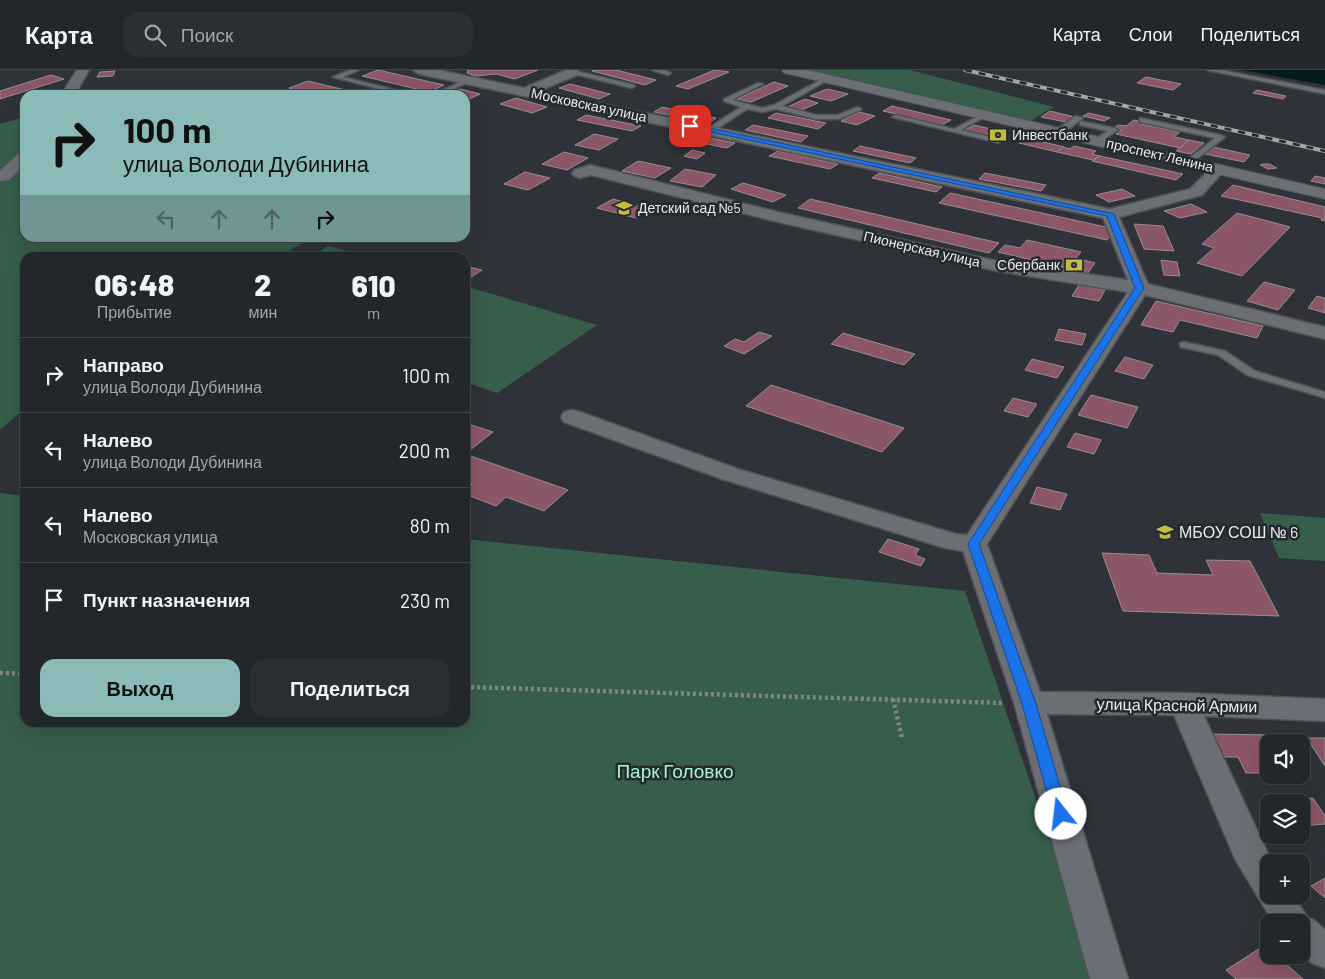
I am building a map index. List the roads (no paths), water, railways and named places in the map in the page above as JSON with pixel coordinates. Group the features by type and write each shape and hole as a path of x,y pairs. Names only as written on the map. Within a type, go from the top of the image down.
{"main road":[{"name":"проспект Ленина","path":"789,70 1325,194"}],"street":[{"path":"71,90 83,70"},
{"name":"Московская улица","path":"423,70 1110,214 1196,192 1218,169"},
{"path":"525,92 572,71"},
{"path":"2,175 20,159"},
{"name":"Пионерская улица","path":"580,173 590,170 778,217 992,265 1140,288 1325,333"},
{"path":"974,544 1140,288 1110,214"},
{"path":"572,417 730,474 954,542 974,544"},
{"path":"974,544 1029,704 1109,979"},
{"name":"улица Красной Армии","path":"1029,704 1184,704 1325,710"},
{"path":"1184,704 1252,859 1260,872"},
{"path":"1310,939 1325,952"}],"lane":[{"path":"356,70 336,77 391,90"},
{"path":"655,70 668,73"},
{"path":"1210,70 1325,92"},
{"path":"572,71 632,86"},
{"path":"760,84 726,100 746,108 762,110 776,107 826,79"},
{"path":"446,90 470,80"},
{"path":"776,107 816,118 839,117 858,110"},
{"path":"708,130 746,108"},
{"path":"955,131 984,115"},
{"path":"896,117 996,140"},
{"path":"1143,120 1221,137 1190,162"},
{"path":"1059,132 1081,121 1114,130 1098,141"},
{"path":"1184,345 1221,353 1251,373 1325,395"}],"water":[{"path":"1241,70 1325,70 1325,85"}],"railway":[{"path":"965,70 1325,151"}],"place":[{"name":"Инвестбанк","path":"998,135"},
{"name":"Детский сад №5","path":"624,208"},
{"name":"Сбербанк","path":"1074,265"},
{"name":"МБОУ СОШ № 6","path":"1165,532"}],"park label":[{"name":"Парк Головко","path":"675,771"}]}
